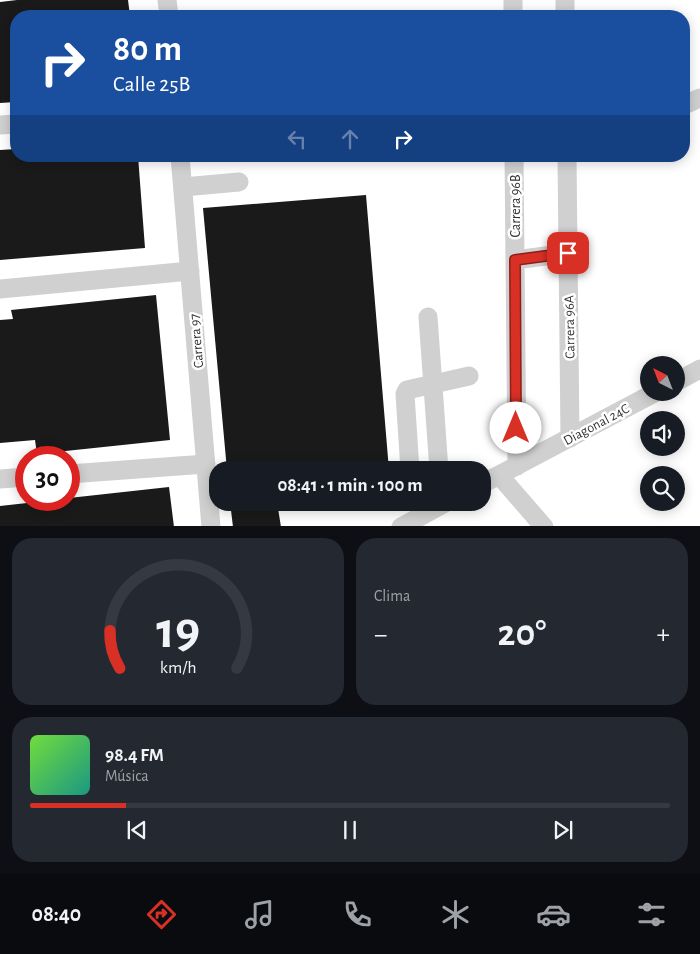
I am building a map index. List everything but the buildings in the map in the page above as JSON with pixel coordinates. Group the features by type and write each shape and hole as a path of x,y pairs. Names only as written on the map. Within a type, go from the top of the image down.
{"street":[{"name":"Carrera 97","path":"181,162 211,526"},
{"name":"Carrera 96B","path":"514,162 517,466"},
{"name":"Carrera 96A","path":"567,162 570,438"},
{"path":"183,187 239,182"},
{"path":"515,260 568,253"},
{"path":"0,288 190,272"},
{"path":"428,317 439,461"},
{"path":"685,377 700,369"},
{"path":"409,461 405,394 407,390 469,376"},
{"name":"Diagonal 24C","path":"491,479 640,401"},
{"path":"80,473 206,464"},
{"path":"499,475 544,526"},
{"path":"0,479 15,478"},
{"path":"413,519 428,511"}],"route":[{"path":"516,428 515,260 568,253"}]}
